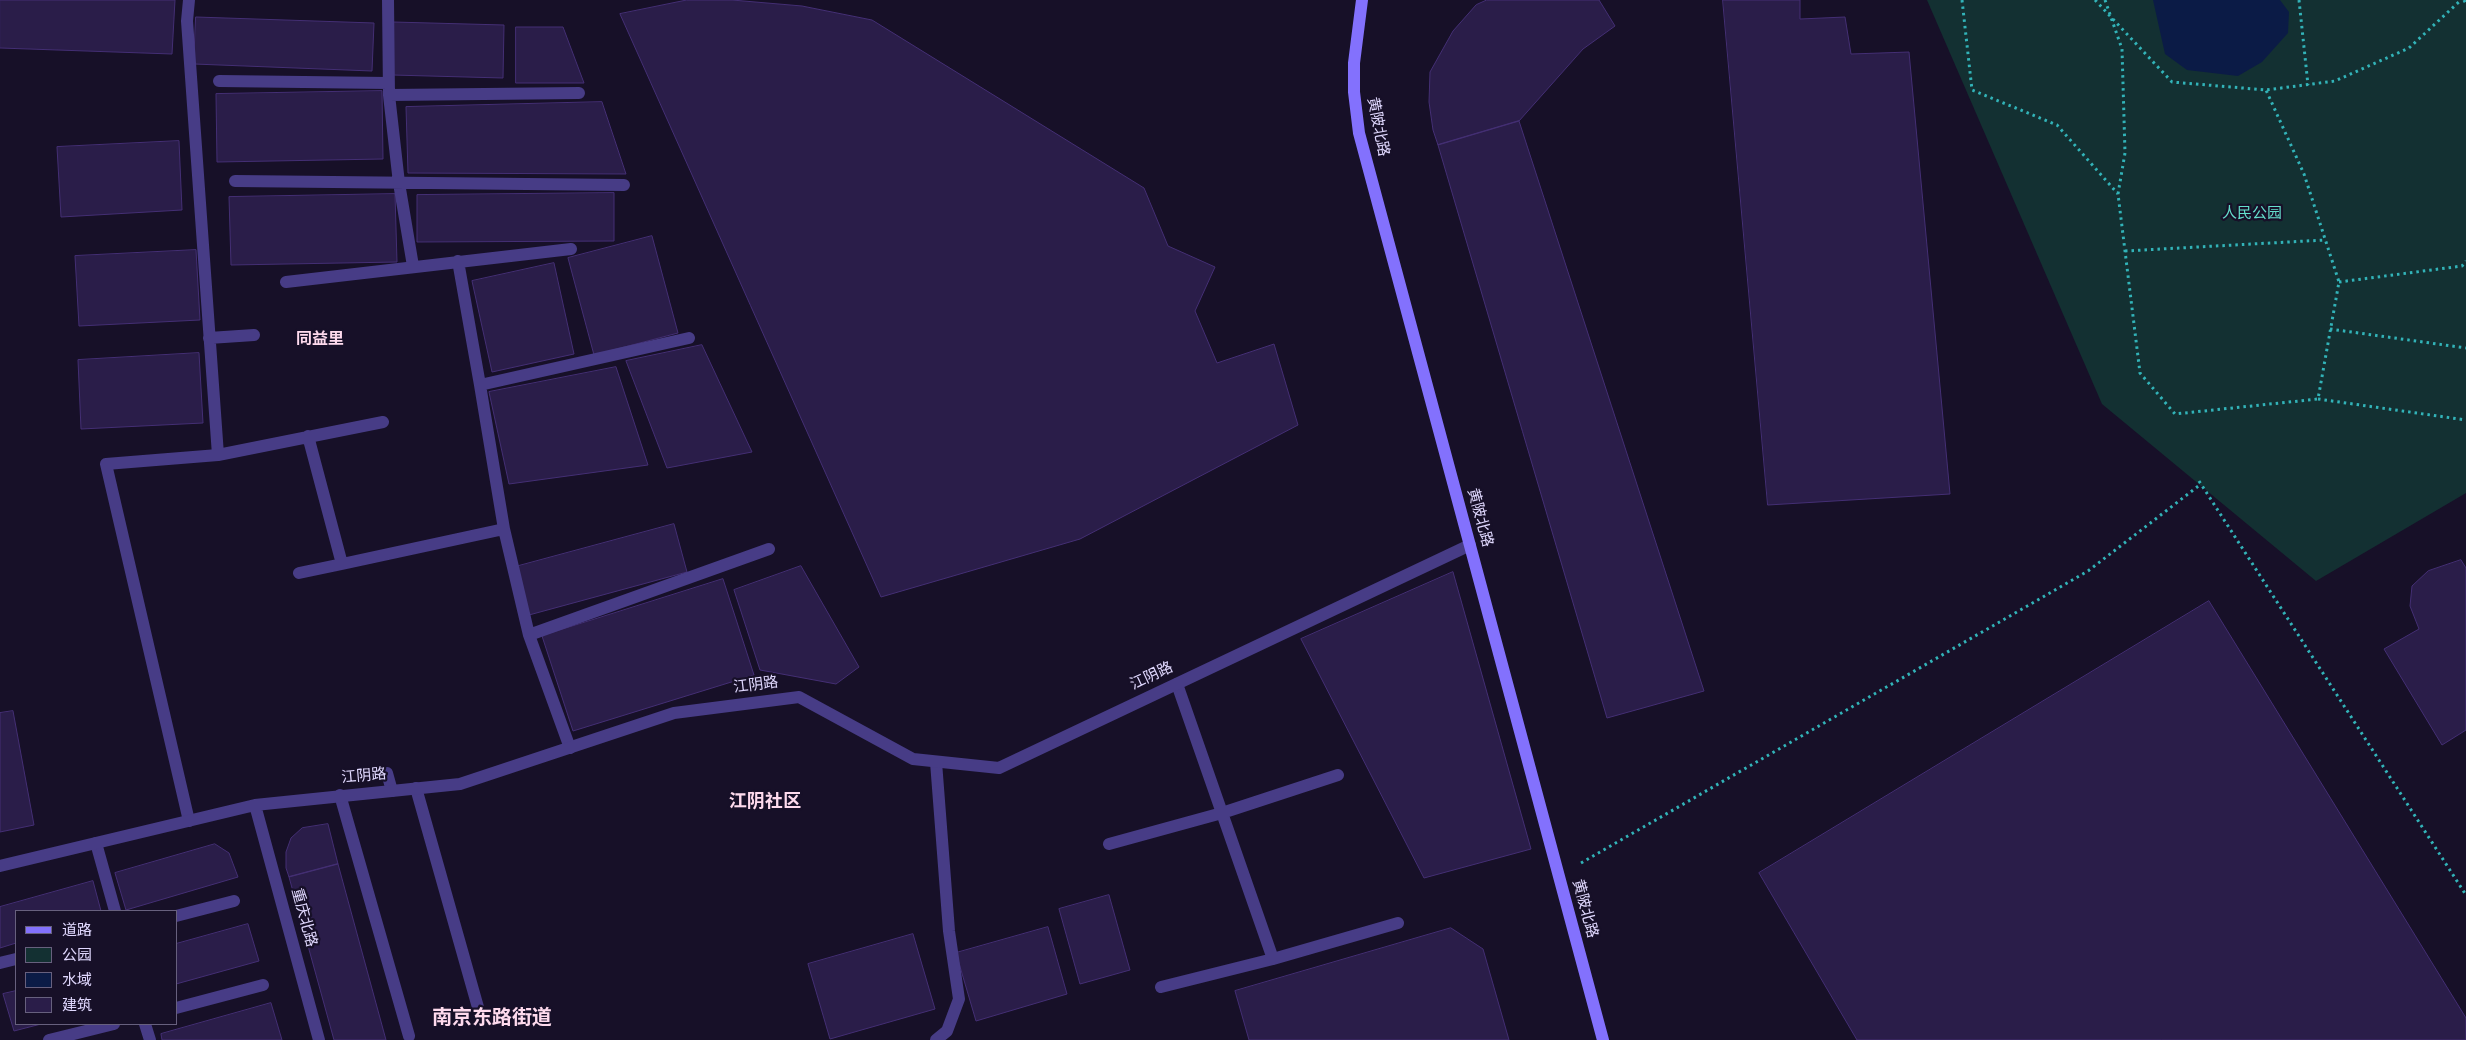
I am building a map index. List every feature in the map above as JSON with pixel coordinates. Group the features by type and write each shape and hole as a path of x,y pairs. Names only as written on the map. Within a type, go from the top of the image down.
{"street":[{"path":"189,0 187,21 218,455"},
{"path":"388,0 388,89 399,183 413,266"},
{"name":"黄陂北路","path":"1362,0 1354,63 1354,92 1359,133 1448,468 1463,512 1470,545 1603,1040"},
{"path":"219,81 388,89 579,93"},
{"path":"235,181 624,185"},
{"path":"286,282 571,249"},
{"path":"458,261 504,529 529,635 570,748"},
{"path":"209,338 254,335"},
{"path":"480,385 689,338"},
{"path":"189,821 106,464 218,455 383,422"},
{"path":"308,436 342,564"},
{"path":"300,573 504,529"},
{"name":"江阴路","path":"0,866 255,805 460,784 674,713 799,697 913,759 999,768 1470,545"},
{"path":"529,635 769,549"},
{"path":"1177,684 1273,958"},
{"path":"936,762 949,931 959,999 947,1031 936,1040"},
{"path":"387,773 392,791"},
{"path":"1109,844 1222,813 1338,775"},
{"path":"416,788 481,1018"},
{"path":"340,795 410,1036"},
{"name":"重庆北路","path":"255,805 319,1040"},
{"path":"96,843 115,910"},
{"path":"178,915 234,901"},
{"path":"1161,987 1398,923"},
{"path":"0,964 15,959"},
{"path":"178,1007 263,986"},
{"path":"49,1040 110,1025"},
{"path":"145,1025 150,1040"}],"path":[{"path":"1962,0 1972,90 2057,125 2118,194"},
{"path":"2096,0 2172,82 2266,90 2335,81 2409,48 2461,0"},
{"path":"2105,0 2122,49 2125,154 2118,194 2140,373 2175,414 2318,399 2466,420"},
{"path":"2299,0 2308,85"},
{"path":"2464,0 2466,4"},
{"path":"2266,90 2304,174 2339,282 2318,399"},
{"path":"2125,251 2325,240"},
{"path":"2339,282 2462,266 2466,261"},
{"path":"2330,328 2466,348"},
{"path":"1558,876 2088,571 2200,483 2466,895"}],"green space":[{"name":"人民公园","path":"1927,0 2466,0 2466,493 2316,581 2102,404"}],"water":[{"path":"2153,0 2280,0 2289,12 2288,33 2262,62 2238,76 2187,70 2165,54"}],"building":[{"path":"0,0 175,0 172,54 0,48"},
{"path":"687,0 732,0 802,6 872,20 1144,188 1168,246 1215,267 1195,311 1217,363 1274,344 1298,425 1080,539 881,597 620,14"},
{"path":"1487,0 1599,0 1615,26 1583,49 1519,121 1438,145 1433,130 1429,102 1430,72 1453,31 1476,5"},
{"path":"1723,0 1800,0 1800,19 1845,17 1851,54 1909,52 1950,494 1768,505"},
{"path":"196,17 374,23 372,71 194,64"},
{"path":"393,22 504,25 503,78 392,75"},
{"path":"516,27 563,27 584,83 516,83"},
{"path":"382,91 383,159 217,162 216,94"},
{"path":"602,102 626,174 408,173 406,107"},
{"path":"1519,121 1704,691 1607,718 1438,145"},
{"path":"179,141 182,210 61,217 57,147"},
{"path":"614,193 614,241 417,242 417,195"},
{"path":"395,194 397,262 231,265 229,197"},
{"path":"652,236 678,333 594,355 568,258"},
{"path":"196,250 200,320 79,326 75,256"},
{"path":"554,263 574,354 492,372 472,281"},
{"path":"702,345 752,452 667,468 626,361"},
{"path":"199,353 203,423 81,429 78,360"},
{"path":"616,367 648,465 509,484 489,392"},
{"path":"674,524 687,572 529,615 515,567"},
{"path":"2461,560 2466,568 2466,730 2442,745 2384,649 2419,629 2410,606 2412,586 2428,571"},
{"path":"801,566 859,667 836,684 760,670 734,590"},
{"path":"1453,572 1531,849 1424,878 1301,639"},
{"path":"723,579 754,675 573,731 542,636"},
{"path":"2209,601 2466,1018 2466,1040 1857,1040 1759,873"},
{"path":"13,711 34,825 0,832 0,713"},
{"path":"328,824 338,864 289,877 286,868 286,852 291,838 302,828"},
{"path":"215,844 229,853 238,877 126,910 115,873"},
{"path":"338,864 386,1040 334,1040 289,877"},
{"path":"93,881 101,910 15,910 15,943 0,948 0,907"},
{"path":"1109,895 1130,970 1080,984 1059,909"},
{"path":"248,924 259,961 178,983 178,943"},
{"path":"1048,927 1067,994 976,1021 956,953"},
{"path":"1451,928 1483,949 1509,1040 1249,1040 1235,991"},
{"path":"913,934 935,1009 830,1039 808,964"},
{"path":"15,991 15,1025 37,1025 14,1031 3,994"},
{"path":"271,1003 282,1040 162,1040 161,1034"}],"district":[{"name":"同益里","path":"320,340"},
{"name":"江阴社区","path":"765,803"},
{"name":"南京东路街道","path":"492,1020"}]}
